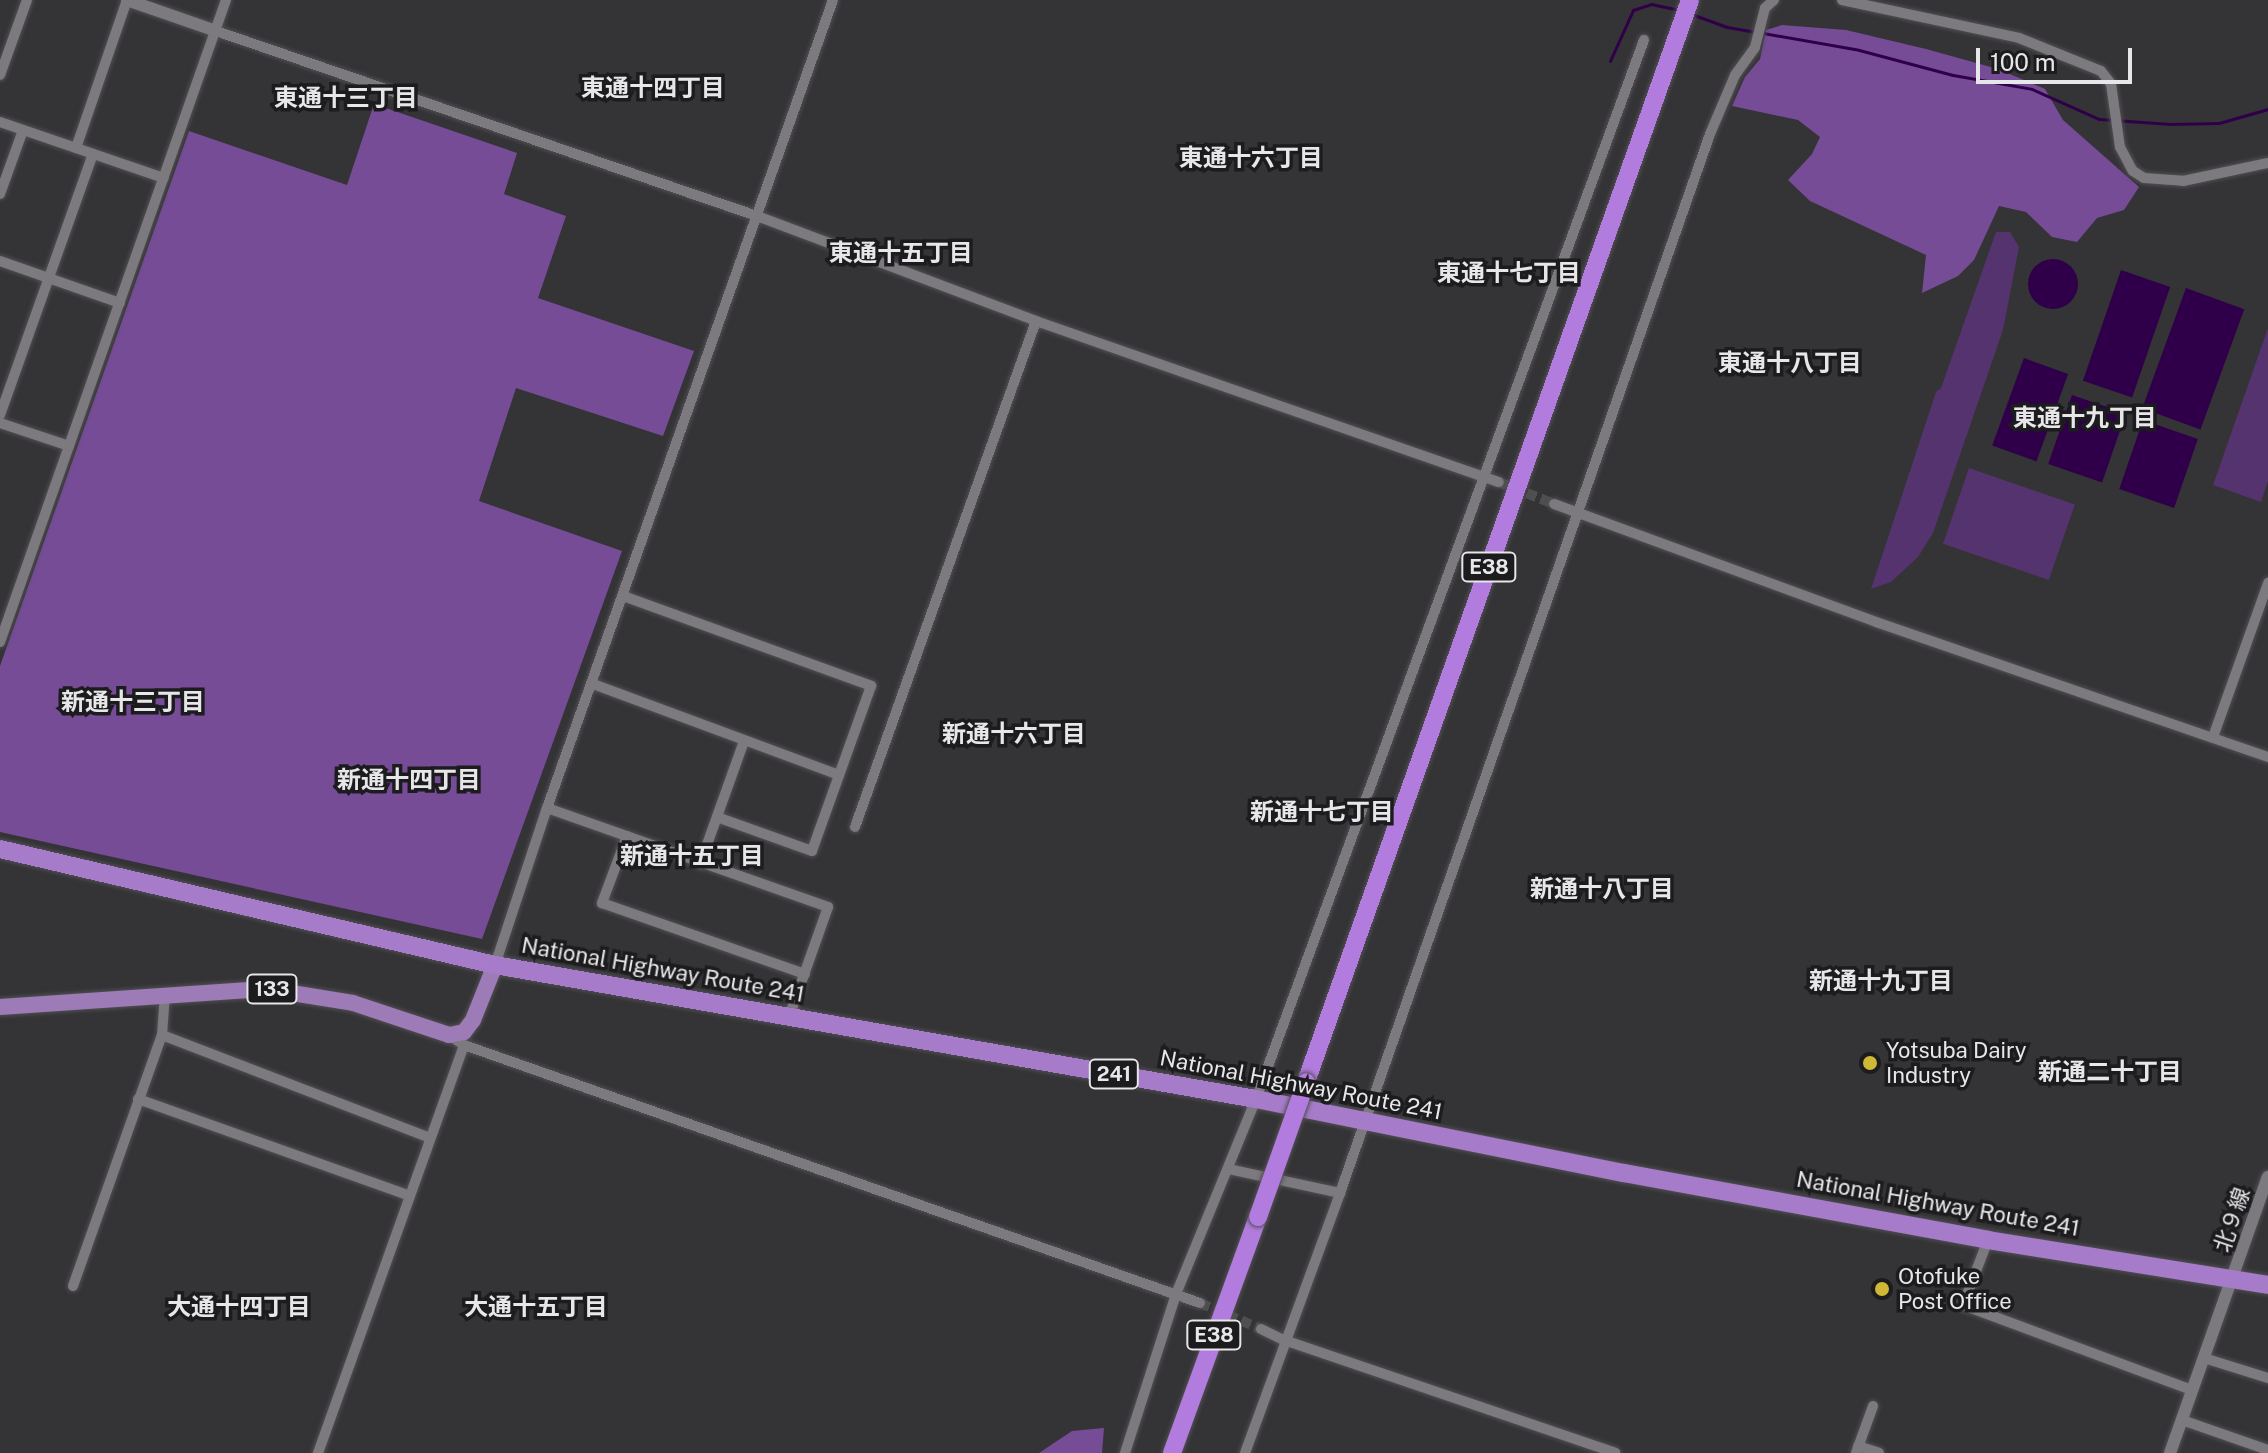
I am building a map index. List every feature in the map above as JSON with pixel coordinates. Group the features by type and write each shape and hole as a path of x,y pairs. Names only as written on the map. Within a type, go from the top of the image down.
{"highway":[{"name":"E38","path":"1172,1453 1690,0"},
{"name":"National Highway Route 241","path":"0,849 495,965 1256,1099 1988,1240 2268,1285"},
{"name":"E38","path":"1184,1453 1258,1217"}],"main road":[{"path":"449,1035 464,1032 473,1020 495,965"},
{"name":"133","path":"0,1007 267,989 353,1003 449,1035"}],"street":[{"path":"0,75 27,0"},
{"path":"76,148 127,0 757,216 1036,321 1499,482"},
{"path":"0,642 226,0"},
{"path":"495,965 547,808 833,0"},
{"path":"1245,1453 1340,1193 1710,134 1735,75 1755,47 1765,8 1774,0"},
{"path":"1842,0 2019,38 2101,71 2111,84 2120,147 2133,171 2156,181 2183,181 2268,163"},
{"path":"1125,1453 1176,1294 1256,1099 1644,40"},
{"path":"0,122 164,178"},
{"path":"0,194 23,130"},
{"path":"0,415 93,154"},
{"path":"0,261 120,303"},
{"path":"855,827 1036,321"},
{"path":"0,423 69,446"},
{"path":"1554,504 1876,622 2268,757"},
{"path":"2213,737 2268,583"},
{"path":"623,596 871,686 812,851 717,817"},
{"path":"593,684 839,775"},
{"path":"700,864 744,741"},
{"path":"547,808 828,907 789,1017"},
{"path":"627,836 602,903 805,974"},
{"path":"73,1286 162,1035 165,994"},
{"path":"162,1035 430,1138"},
{"path":"449,1035 464,1045 1200,1303"},
{"path":"318,1453 464,1045"},
{"path":"138,1099 408,1195"},
{"path":"1228,1169 1340,1193"},
{"name":"北９線","path":"2170,1453 2268,1177"},
{"path":"1988,1240 1963,1305 2192,1390"},
{"path":"1261,1329 1284,1340 1615,1453"},
{"path":"2204,1358 2268,1378"},
{"path":"1873,1406 1857,1449 1879,1453"},
{"path":"2182,1420 2268,1450"}],"shaded area":[{"path":"1782,25 1846,30 1926,49 1998,69 2045,89 2063,120 2139,187 2124,210 2097,218 2077,242 2052,237 2026,212 1999,206 1974,260 1958,276 1922,293 1926,255 1810,201 1788,180 1812,154 1820,137 1798,120 1732,106 1745,77 1760,59 1766,30"},
{"path":"374,104 517,153 504,194 566,216 538,298 694,351 663,436 516,388 479,501 622,551 482,939 0,832 0,666 189,131 347,185"},
{"path":"1996,232 2010,232 2019,247 2003,330 1933,533 1918,557 1891,582 1871,589 1936,392 1941,388"},
{"path":"2053,259 2071,266 2078,284 2071,302 2053,309 2035,302 2028,284 2035,266"},
{"path":"2121,270 2170,287 2132,398 2083,381"},
{"path":"2186,288 2244,309 2200,429 2142,408"},
{"path":"2268,328 2268,481 2261,502 2213,485"},
{"path":"2024,358 2068,374 2036,461 1992,445"},
{"path":"2072,395 2126,414 2102,483 2048,464"},
{"path":"2143,420 2198,439 2174,508 2119,489"},
{"path":"1969,468 2075,504 2049,580 1943,544"},
{"path":"1104,1428 1102,1453 1039,1453 1072,1431"}],"waterway":[{"path":"1610,61 1633,10 1651,4 1679,10"},
{"path":"1694,15 1727,27 1756,32"},
{"path":"1763,33 1859,50 1953,75 2032,89 2099,119 2171,124 2219,123 2268,109"}],"tunnel":[{"path":"1499,482 1554,504"},
{"path":"1200,1303 1261,1329"}],"place":[{"name":"Yotsuba Dairy Industry","path":"1870,1063"},
{"name":"Otofuke Post Office","path":"1882,1289"}],"district":[{"name":"東通十四丁目","path":"653,88"},
{"name":"東通十三丁目","path":"346,98"},
{"name":"東通十六丁目","path":"1251,158"},
{"name":"東通十五丁目","path":"901,253"},
{"name":"東通十七丁目","path":"1509,273"},
{"name":"東通十八丁目","path":"1790,363"},
{"name":"東通十九丁目","path":"2085,418"},
{"name":"新通十三丁目","path":"133,702"},
{"name":"新通十六丁目","path":"1014,734"},
{"name":"新通十四丁目","path":"409,780"},
{"name":"新通十七丁目","path":"1322,812"},
{"name":"新通十五丁目","path":"692,856"},
{"name":"新通十八丁目","path":"1602,889"},
{"name":"新通十九丁目","path":"1881,981"},
{"name":"新通二十丁目","path":"2110,1072"},
{"name":"大通十四丁目","path":"239,1307"},
{"name":"大通十五丁目","path":"536,1307"}]}
